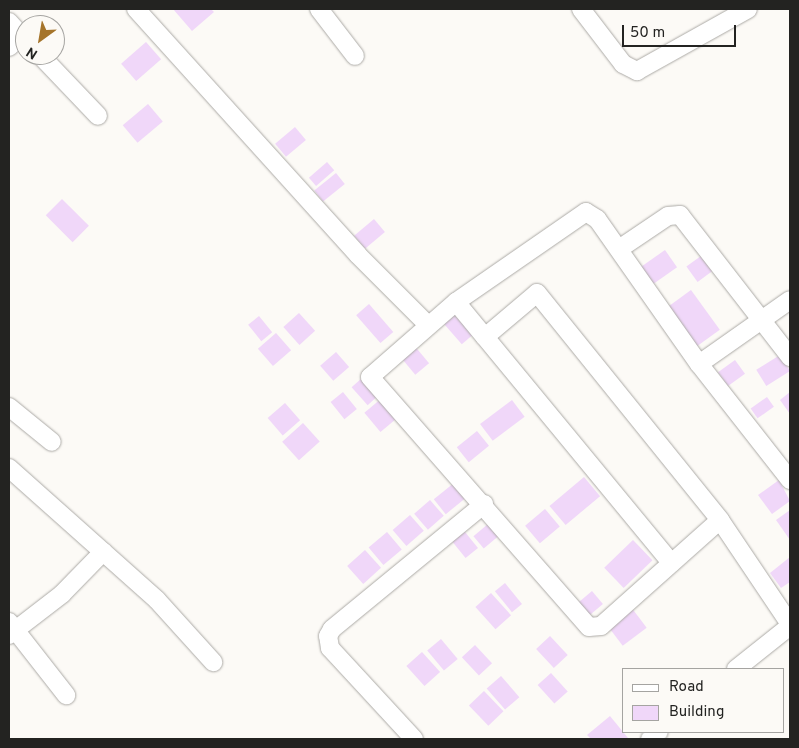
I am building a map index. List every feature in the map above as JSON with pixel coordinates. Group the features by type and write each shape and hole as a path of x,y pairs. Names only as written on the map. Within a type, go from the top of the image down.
{"street":[{"path":"136,9 314,208 428,325"},
{"path":"319,9 355,56"},
{"path":"581,9 623,64 636,71 748,9"},
{"path":"9,22 15,35"},
{"path":"50,65 98,116"},
{"path":"720,520 601,626 589,627 484,504 371,381 372,374 456,302 586,212 597,219 699,364 790,480"},
{"path":"619,249 668,216 680,215 790,357"},
{"path":"484,337 537,293 720,520 790,625 737,668"},
{"path":"699,364 790,300"},
{"path":"456,302 671,563"},
{"path":"9,407 52,442"},
{"path":"9,468 157,600 213,662"},
{"path":"414,739 330,648 328,636 332,629 484,504"},
{"path":"66,695 11,629 62,594 103,552"}],"building":[{"path":"173,9 211,9 214,12 192,31"},
{"path":"146,42 161,59 136,81 121,64"},
{"path":"148,104 163,122 138,143 123,125"},
{"path":"295,127 306,140 286,157 275,144"},
{"path":"327,162 334,170 316,186 309,178"},
{"path":"336,173 345,184 323,202 314,191"},
{"path":"62,199 89,226 73,242 46,215"},
{"path":"374,219 385,232 365,249 354,236"},
{"path":"665,250 677,267 650,286 638,269"},
{"path":"705,253 716,268 698,282 686,267"},
{"path":"691,290 720,330 693,349 664,309"},
{"path":"369,304 393,332 380,343 356,315"},
{"path":"299,313 315,331 299,345 283,327"},
{"path":"454,314 472,335 462,344 443,323"},
{"path":"259,316 272,332 261,341 248,325"},
{"path":"276,333 291,350 273,366 258,349"},
{"path":"413,344 429,363 415,375 399,356"},
{"path":"336,352 349,367 333,381 320,366"},
{"path":"780,355 790,371 766,386 756,370"},
{"path":"735,360 745,374 728,386 718,372"},
{"path":"362,378 378,396 368,405 352,387"},
{"path":"343,392 357,409 344,419 331,402"},
{"path":"790,392 790,414 780,400"},
{"path":"767,397 774,407 757,418 751,408"},
{"path":"382,398 398,417 380,432 364,413"},
{"path":"512,400 525,417 493,441 480,424"},
{"path":"285,403 300,420 283,435 268,418"},
{"path":"303,423 320,442 299,460 282,442"},
{"path":"477,431 489,446 469,462 457,447"},
{"path":"584,477 600,496 566,525 550,506"},
{"path":"779,480 790,501 772,514 758,495"},
{"path":"454,483 466,498 446,514 434,499"},
{"path":"430,500 444,516 428,530 414,514"},
{"path":"545,509 560,527 540,543 525,526"},
{"path":"790,510 790,540 776,520"},
{"path":"410,515 424,531 406,546 393,530"},
{"path":"488,524 498,536 484,548 473,536"},
{"path":"461,527 478,548 466,558 449,537"},
{"path":"387,532 402,550 383,565 369,547"},
{"path":"633,540 652,560 624,588 604,568"},
{"path":"365,550 381,568 363,584 347,566"},
{"path":"790,557 790,582 781,588 770,573"},
{"path":"505,583 522,604 512,612 495,591"},
{"path":"592,591 603,604 588,616 577,603"},
{"path":"491,593 511,615 495,629 475,607"},
{"path":"631,607 647,628 623,646 607,625"},
{"path":"550,636 568,655 554,668 536,649"},
{"path":"441,639 458,659 444,670 427,651"},
{"path":"475,645 492,663 479,676 462,657"},
{"path":"422,652 440,672 424,686 406,666"},
{"path":"551,673 568,692 554,704 538,685"},
{"path":"501,676 519,697 505,710 487,688"},
{"path":"484,691 503,711 488,726 469,706"},
{"path":"610,716 628,738 591,739 587,735"}]}
